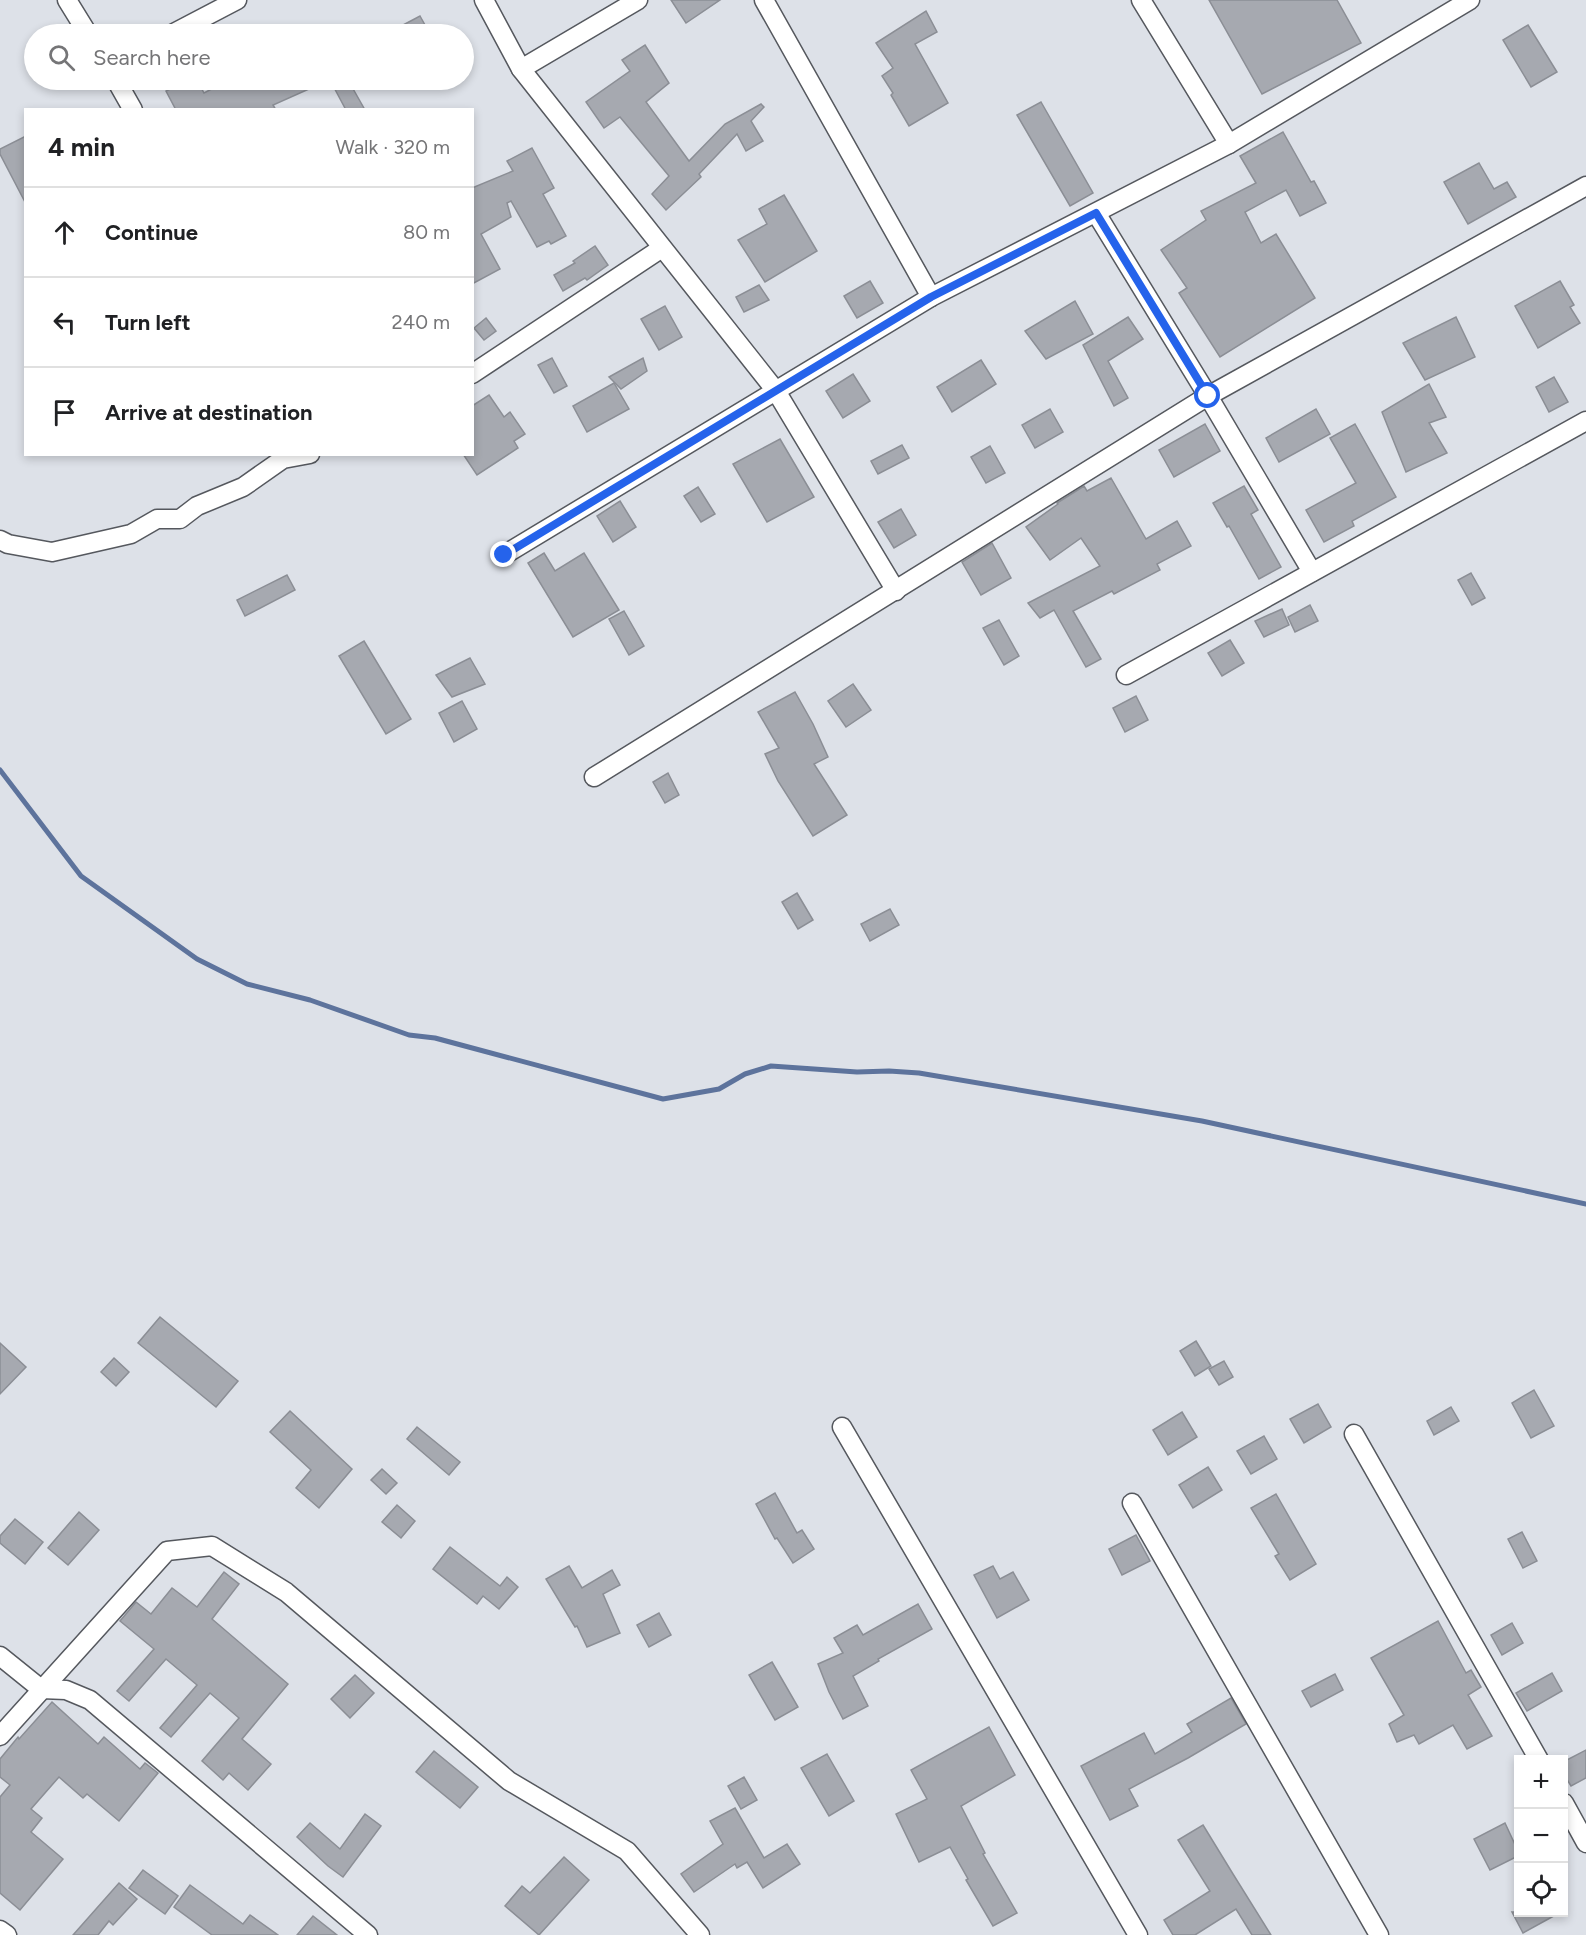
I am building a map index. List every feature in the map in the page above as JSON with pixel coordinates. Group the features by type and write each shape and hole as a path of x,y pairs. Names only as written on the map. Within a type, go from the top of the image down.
{"street":[{"path":"67,0 82,24"},
{"path":"191,24 237,0"},
{"path":"484,0 520,69 776,391 896,591"},
{"path":"520,69 638,0"},
{"path":"764,0 931,297"},
{"path":"1141,0 1229,144"},
{"path":"504,555 931,297 1229,144 1470,0"},
{"path":"122,90 132,108"},
{"path":"594,777 1208,396 1586,186"},
{"path":"1096,213 1208,396 1311,572"},
{"path":"474,373 662,248"},
{"path":"1126,675 1586,421"},
{"path":"0,540 9,544 52,552 131,534 157,519 180,519 197,506 243,487 283,459 299,456"},
{"path":"842,1427 1137,1935"},
{"path":"1354,1434 1536,1755"},
{"path":"1132,1503 1379,1935"},
{"path":"0,1736 166,1551 212,1546 286,1592 509,1781 627,1851 700,1935"},
{"path":"0,1656 41,1689 66,1690 90,1700 368,1935"},
{"path":"1566,1809 1586,1843"},
{"path":"0,1930 7,1935"}],"building":[{"path":"671,0 720,0 686,23"},
{"path":"1209,0 1337,0 1361,43 1262,94"},
{"path":"926,11 937,32 915,44 948,103 909,126 882,76 893,68 876,43"},
{"path":"420,16 424,24 405,24"},
{"path":"1528,25 1557,72 1531,87 1503,40"},
{"path":"645,45 669,83 646,102 689,161 725,124 761,104 764,107 751,121 763,141 746,151 737,134 699,174 701,177 666,210 652,194 669,176 620,117 604,128 586,102 630,71 622,60"},
{"path":"202,90 204,93 210,90 307,90 273,105 275,108 175,108 166,91"},
{"path":"335,90 354,90 364,108 345,108"},
{"path":"1041,102 1093,193 1070,206 1017,115"},
{"path":"1283,132 1311,182 1314,181 1326,203 1300,216 1286,190 1245,212 1261,243 1276,234 1315,298 1220,357 1179,293 1187,288 1161,250 1206,220 1201,211 1256,183 1240,156"},
{"path":"24,137 24,200 0,154 0,149"},
{"path":"532,148 554,188 543,194 566,236 551,244 549,241 537,247 511,201 507,203 511,217 481,234 500,269 474,283 474,187 513,171 507,161"},
{"path":"1479,163 1494,189 1507,182 1516,197 1468,224 1444,182"},
{"path":"784,195 817,251 765,282 738,240 767,224 759,209"},
{"path":"595,246 608,265 587,280 585,278 563,291 554,275 575,263 573,261"},
{"path":"870,281 883,303 857,318 844,296"},
{"path":"1560,281 1574,305 1570,307 1580,323 1538,348 1515,306"},
{"path":"759,285 769,300 744,312 736,297"},
{"path":"1075,301 1093,334 1046,359 1025,331"},
{"path":"665,306 682,337 659,350 641,319"},
{"path":"1128,317 1143,339 1108,361 1128,398 1114,406 1083,345"},
{"path":"1456,317 1475,357 1425,380 1403,343"},
{"path":"486,318 496,331 484,340 474,328"},
{"path":"552,358 567,386 554,393 538,365"},
{"path":"643,358 647,371 621,389 609,377"},
{"path":"981,360 996,384 952,412 937,387"},
{"path":"853,374 870,401 843,418 826,391"},
{"path":"1554,377 1568,402 1549,412 1536,387"},
{"path":"614,383 629,409 587,432 573,406"},
{"path":"1429,384 1446,417 1429,423 1447,453 1406,472 1382,412"},
{"path":"489,395 504,417 510,412 525,434 514,441 518,448 477,475 464,456 474,456 474,405"},
{"path":"1050,409 1063,432 1035,448 1022,425"},
{"path":"1316,409 1330,434 1279,462 1266,438"},
{"path":"1205,424 1220,451 1174,477 1159,450"},
{"path":"1355,424 1396,497 1352,521 1354,526 1324,542 1306,510 1356,483 1330,438"},
{"path":"780,439 814,497 767,522 733,464"},
{"path":"902,445 909,458 878,474 871,461"},
{"path":"990,446 1005,473 986,483 971,457"},
{"path":"1111,478 1146,539 1177,521 1191,546 1157,564 1160,570 1114,594 1112,591 1073,611 1101,659 1086,667 1054,610 1040,618 1028,603 1100,566 1081,538 1050,560 1026,527 1084,486 1087,491"},
{"path":"1244,486 1258,510 1251,514 1281,567 1259,579 1213,503"},
{"path":"698,487 715,514 701,522 684,496"},
{"path":"620,501 636,527 613,542 597,516"},
{"path":"901,509 916,535 894,548 878,522"},
{"path":"992,543 1011,578 981,595 962,562"},
{"path":"544,553 555,571 584,553 619,610 573,637 528,563"},
{"path":"1471,573 1485,598 1472,605 1458,580"},
{"path":"287,575 295,590 245,616 237,600"},
{"path":"1310,605 1318,621 1295,632 1288,617"},
{"path":"1282,609 1289,625 1264,637 1255,621"},
{"path":"624,611 644,646 629,655 609,619"},
{"path":"999,620 1019,656 1004,665 983,628"},
{"path":"1230,640 1244,663 1222,676 1208,653"},
{"path":"364,641 411,719 386,734 339,656"},
{"path":"470,658 485,684 452,697 436,675"},
{"path":"853,684 871,710 846,727 828,701"},
{"path":"795,692 828,757 814,764 847,815 813,836 778,781 765,754 779,748 758,712"},
{"path":"1136,696 1148,720 1125,732 1113,708"},
{"path":"462,701 477,729 454,742 439,713"},
{"path":"668,773 679,795 665,803 653,782"},
{"path":"797,893 813,920 798,929 782,902"},
{"path":"890,909 899,925 870,941 861,924"},
{"path":"160,1317 238,1381 216,1407 138,1343"},
{"path":"1196,1341 1211,1366 1195,1376 1180,1351"},
{"path":"0,1343 26,1367 0,1394"},
{"path":"114,1358 129,1372 116,1386 101,1372"},
{"path":"1224,1361 1233,1377 1219,1385 1209,1369"},
{"path":"1534,1390 1554,1426 1531,1438 1512,1403"},
{"path":"1318,1404 1331,1427 1304,1443 1290,1419"},
{"path":"1451,1407 1459,1421 1434,1435 1427,1421"},
{"path":"290,1411 352,1469 319,1508 296,1488 311,1470 270,1432"},
{"path":"1182,1412 1197,1437 1168,1455 1153,1430"},
{"path":"417,1427 460,1462 449,1475 407,1439"},
{"path":"1264,1436 1277,1459 1251,1474 1237,1451"},
{"path":"1208,1467 1222,1490 1193,1508 1179,1485"},
{"path":"382,1469 397,1483 386,1494 371,1480"},
{"path":"775,1493 797,1533 802,1530 814,1549 793,1563 777,1538 775,1539 756,1504"},
{"path":"1276,1494 1316,1564 1290,1580 1275,1556 1279,1554 1251,1508"},
{"path":"397,1505 415,1521 401,1538 382,1522"},
{"path":"79,1512 99,1530 68,1565 48,1548"},
{"path":"15,1519 43,1542 25,1564 0,1543 0,1536"},
{"path":"1522,1532 1537,1561 1523,1568 1508,1539"},
{"path":"1136,1535 1150,1561 1122,1575 1109,1549"},
{"path":"450,1547 500,1586 507,1577 518,1587 499,1609 483,1596 477,1604 433,1569"},
{"path":"569,1566 582,1588 612,1570 620,1585 603,1594 620,1633 587,1647 577,1626 575,1627 546,1579"},
{"path":"993,1566 1000,1579 1013,1572 1029,1600 997,1618 974,1575"},
{"path":"224,1572 239,1584 212,1619 288,1684 242,1739 271,1764 248,1790 229,1773 223,1780 202,1761 239,1718 210,1693 171,1737 160,1728 197,1685 166,1659 129,1701 117,1691 154,1649 120,1621 136,1602 151,1614 172,1588 197,1607"},
{"path":"918,1604 932,1629 878,1659 879,1661 853,1676 868,1706 843,1719 818,1664 843,1653 834,1638 857,1625 863,1635"},
{"path":"659,1613 671,1635 649,1647 637,1625"},
{"path":"1438,1621 1466,1673 1471,1670 1481,1687 1468,1695 1492,1736 1467,1749 1453,1725 1419,1744 1414,1735 1397,1742 1389,1724 1404,1715 1371,1658"},
{"path":"1512,1623 1523,1643 1502,1655 1491,1635"},
{"path":"772,1662 798,1707 775,1720 749,1675"},
{"path":"1552,1673 1562,1691 1527,1711 1516,1693"},
{"path":"1335,1674 1343,1690 1311,1707 1302,1691"},
{"path":"355,1675 374,1693 350,1718 331,1699"},
{"path":"1231,1698 1246,1724 1129,1789 1138,1806 1110,1820 1081,1766 1144,1733 1155,1754 1192,1732 1187,1724"},
{"path":"52,1702 98,1744 104,1737 140,1769 145,1763 158,1773 119,1821 87,1794 83,1798 59,1777 31,1809 42,1818 31,1832 63,1859 20,1910 0,1893 0,1797 10,1785 0,1777 0,1759"},
{"path":"989,1727 1015,1775 961,1806 985,1853 983,1854 1017,1913 993,1926 950,1847 919,1862 896,1814 927,1799 911,1770"},
{"path":"1586,1750 1586,1778 1571,1786 1568,1781 1568,1759"},
{"path":"434,1751 478,1787 460,1808 416,1772"},
{"path":"827,1754 854,1801 829,1816 801,1768"},
{"path":"744,1777 757,1800 741,1809 728,1786"},
{"path":"735,1808 764,1858 787,1844 800,1864 763,1888 747,1862 737,1868 735,1864 694,1892 681,1874 723,1844 710,1821"},
{"path":"365,1814 381,1826 343,1877 297,1837 310,1823 340,1849"},
{"path":"1505,1823 1514,1842 1514,1858 1490,1870 1474,1839"},
{"path":"1203,1825 1271,1935 1252,1935 1236,1909 1195,1935 1173,1935 1164,1920 1210,1891 1178,1840"},
{"path":"564,1857 589,1880 539,1935 505,1906 522,1886 530,1893"},
{"path":"143,1870 178,1896 165,1914 129,1888"},
{"path":"119,1883 137,1899 113,1925 109,1921 98,1935 73,1935"},
{"path":"190,1885 243,1924 250,1915 278,1935 212,1935 174,1907"},
{"path":"313,1916 337,1935 297,1935"},
{"path":"1515,1917 1552,1917 1523,1933"}],"waterway":[{"path":"0,770 81,876 197,959 247,984 310,1000 409,1035 435,1038 663,1099 719,1089 745,1074 771,1066 857,1072 919,1073 1202,1121 1586,1204"}],"route":[{"path":"504,555 931,297 1096,213 1208,396"}]}
